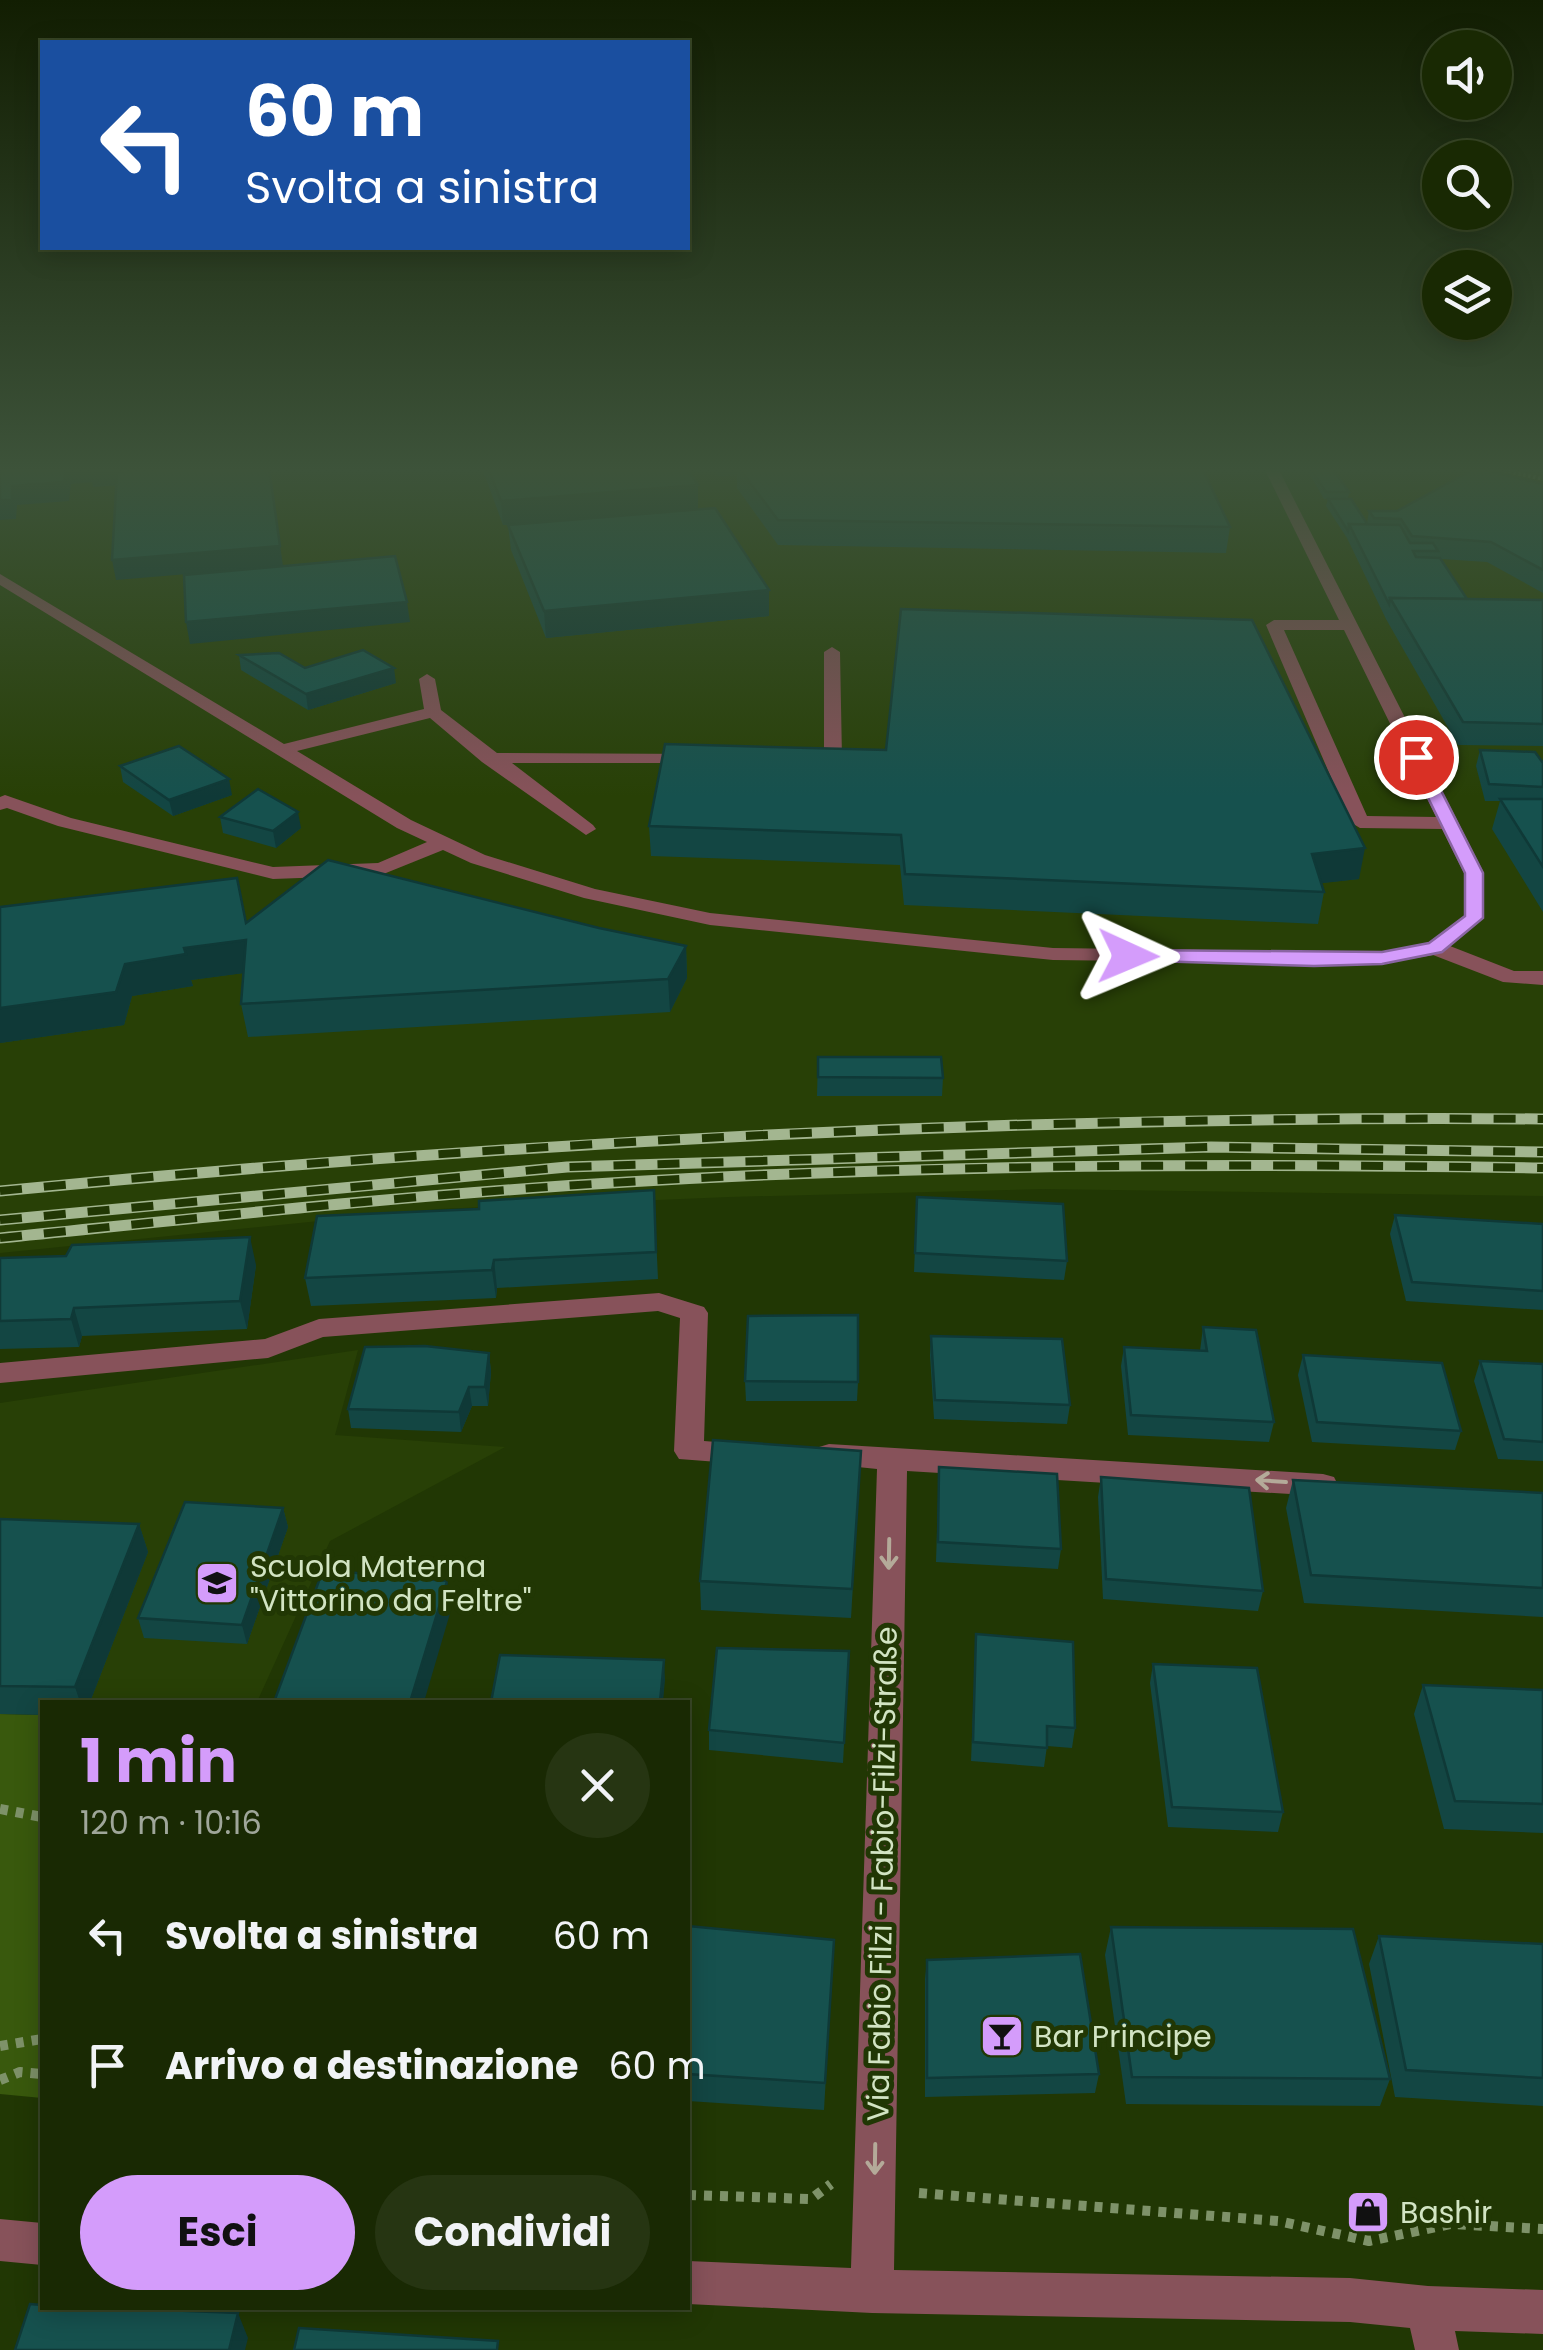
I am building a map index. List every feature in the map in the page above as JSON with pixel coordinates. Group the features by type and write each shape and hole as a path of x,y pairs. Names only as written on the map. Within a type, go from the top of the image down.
{"street":[{"path":"0,580 443,843 478,859 592,894 710,919 1053,954 1314,960 1382,958 1435,948 1474,918 1474,873 1327,578"},
{"path":"1350,625 1274,625 1360,822 1449,823"},
{"path":"795,758 833,758 832,652"},
{"path":"427,679 433,712 488,758 586,829"},
{"path":"282,750 433,712"},
{"path":"488,758 718,758"},
{"path":"2,801 65,822 273,873 380,869 443,843"},
{"path":"1435,948 1511,978 1543,978"},
{"path":"0,1374 268,1348 319,1328 659,1302 694,1313 689,1452 892,1457 1346,1486"},
{"name":"Via Fabio Filzi - Fabio-Filzi-Straße","path":"872,2291 892,1457"},
{"path":"0,2240 40,2244"},
{"path":"690,2283 872,2291 1350,2300 1433,2329 1543,2312"}],"path":[{"path":"1,1812 40,1816"},
{"path":"0,2046 40,2039"},
{"path":"0,2080 20,2072 40,2074"},
{"path":"690,2195 812,2199 875,2150 921,2196 1278,2221 1369,2241 1450,2224 1543,2229"}],"shaded area":[{"path":"0,578 1543,578 1543,1196 1043,1189 729,1197 439,1209 0,1253"},
{"path":"358,1350 335,1435 505,1447 330,1541 258,1700 40,1700 0,1714 0,1403"},
{"path":"0,1714 40,1715 40,2098 0,2094"}],"building":[{"path":"184,578 401,578 407,602 186,622"},
{"path":"530,578 761,578 769,590 544,611"},
{"path":"1376,578 1453,578 1467,599 1390,598 1389,604"},
{"path":"1390,598 1543,600 1543,724 1463,722"},
{"path":"901,609 1252,620 1365,848 1312,854 1324,892 905,874 901,835 649,826 665,744 886,750"},
{"path":"363,650 394,668 306,694 239,655 279,653 305,668"},
{"path":"179,746 229,779 169,800 120,766"},
{"path":"1480,750 1535,752 1543,763 1543,787 1489,784"},
{"path":"258,789 298,812 273,831 220,817"},
{"path":"1500,799 1543,799 1543,867"},
{"path":"328,860 686,946 668,979 241,1004 246,940 184,948 186,954 125,964 116,992 0,1008 0,907 237,878 246,923"},
{"path":"818,1057 941,1057 943,1078 818,1077"},
{"path":"654,1190 656,1252 494,1260 492,1270 305,1278 317,1216 479,1209 479,1201"},
{"path":"917,1197 1063,1204 1067,1261 915,1253"},
{"path":"1395,1215 1543,1224 1543,1291 1412,1282"},
{"path":"250,1237 240,1301 74,1308 71,1319 0,1321 0,1258 66,1256 72,1245"},
{"path":"858,1315 858,1382 745,1381 748,1316"},
{"path":"1203,1327 1256,1330 1274,1422 1131,1415 1124,1347 1207,1351"},
{"path":"931,1336 1062,1339 1070,1405 935,1400"},
{"path":"425,1346 489,1353 485,1387 469,1387 459,1412 348,1409 365,1347"},
{"path":"1303,1355 1442,1363 1461,1431 1317,1422"},
{"path":"1480,1361 1543,1364 1543,1442 1504,1439"},
{"path":"713,1440 861,1451 852,1589 700,1581"},
{"path":"939,1467 1057,1474 1061,1549 938,1542"},
{"path":"1101,1477 1249,1488 1263,1591 1106,1579"},
{"path":"1293,1480 1543,1493 1543,1588 1311,1575"},
{"name":"Scuola Materna \"Vittorino da Feltre\"","path":"185,1502 283,1508 242,1625 138,1618"},
{"path":"0,1519 139,1524 75,1687 0,1686"},
{"path":"323,1570 447,1581 411,1700 275,1700"},
{"path":"976,1634 1073,1642 1075,1728 1047,1726 1047,1748 973,1742"},
{"path":"717,1648 849,1651 844,1743 709,1730"},
{"path":"500,1655 664,1660 660,1700 491,1700"},
{"path":"1153,1664 1257,1668 1283,1812 1172,1807"},
{"path":"1423,1685 1543,1690 1543,1804 1455,1801"},
{"path":"690,1926 834,1940 825,2083 690,2074"},
{"path":"1111,1927 1353,1929 1390,2079 1132,2077"},
{"path":"1379,1936 1543,1944 1543,2078 1406,2070"},
{"path":"1080,1954 1099,2074 927,2078 927,1960"},
{"path":"30,2304 40,2305 40,2310 238,2313 229,2350 15,2350"},
{"path":"299,2328 498,2341 497,2350 294,2350"}],"railway":[{"path":"0,1191 385,1158 771,1135 1156,1122 1543,1119"},
{"path":"0,1220 567,1167 1211,1147 1543,1152"},
{"path":"0,1238 470,1193 741,1176 1085,1166 1543,1168"}],"place":[{"name":"Scuola Materna \"Vittorino da Feltre\"","path":"217,1583"},
{"name":"Bar Principe","path":"1002,2036"},
{"name":"Bashir","path":"1368,2212"}],"route":[{"path":"1128,956 1314,960 1382,958 1435,948 1474,918 1474,873 1416,757"}]}
